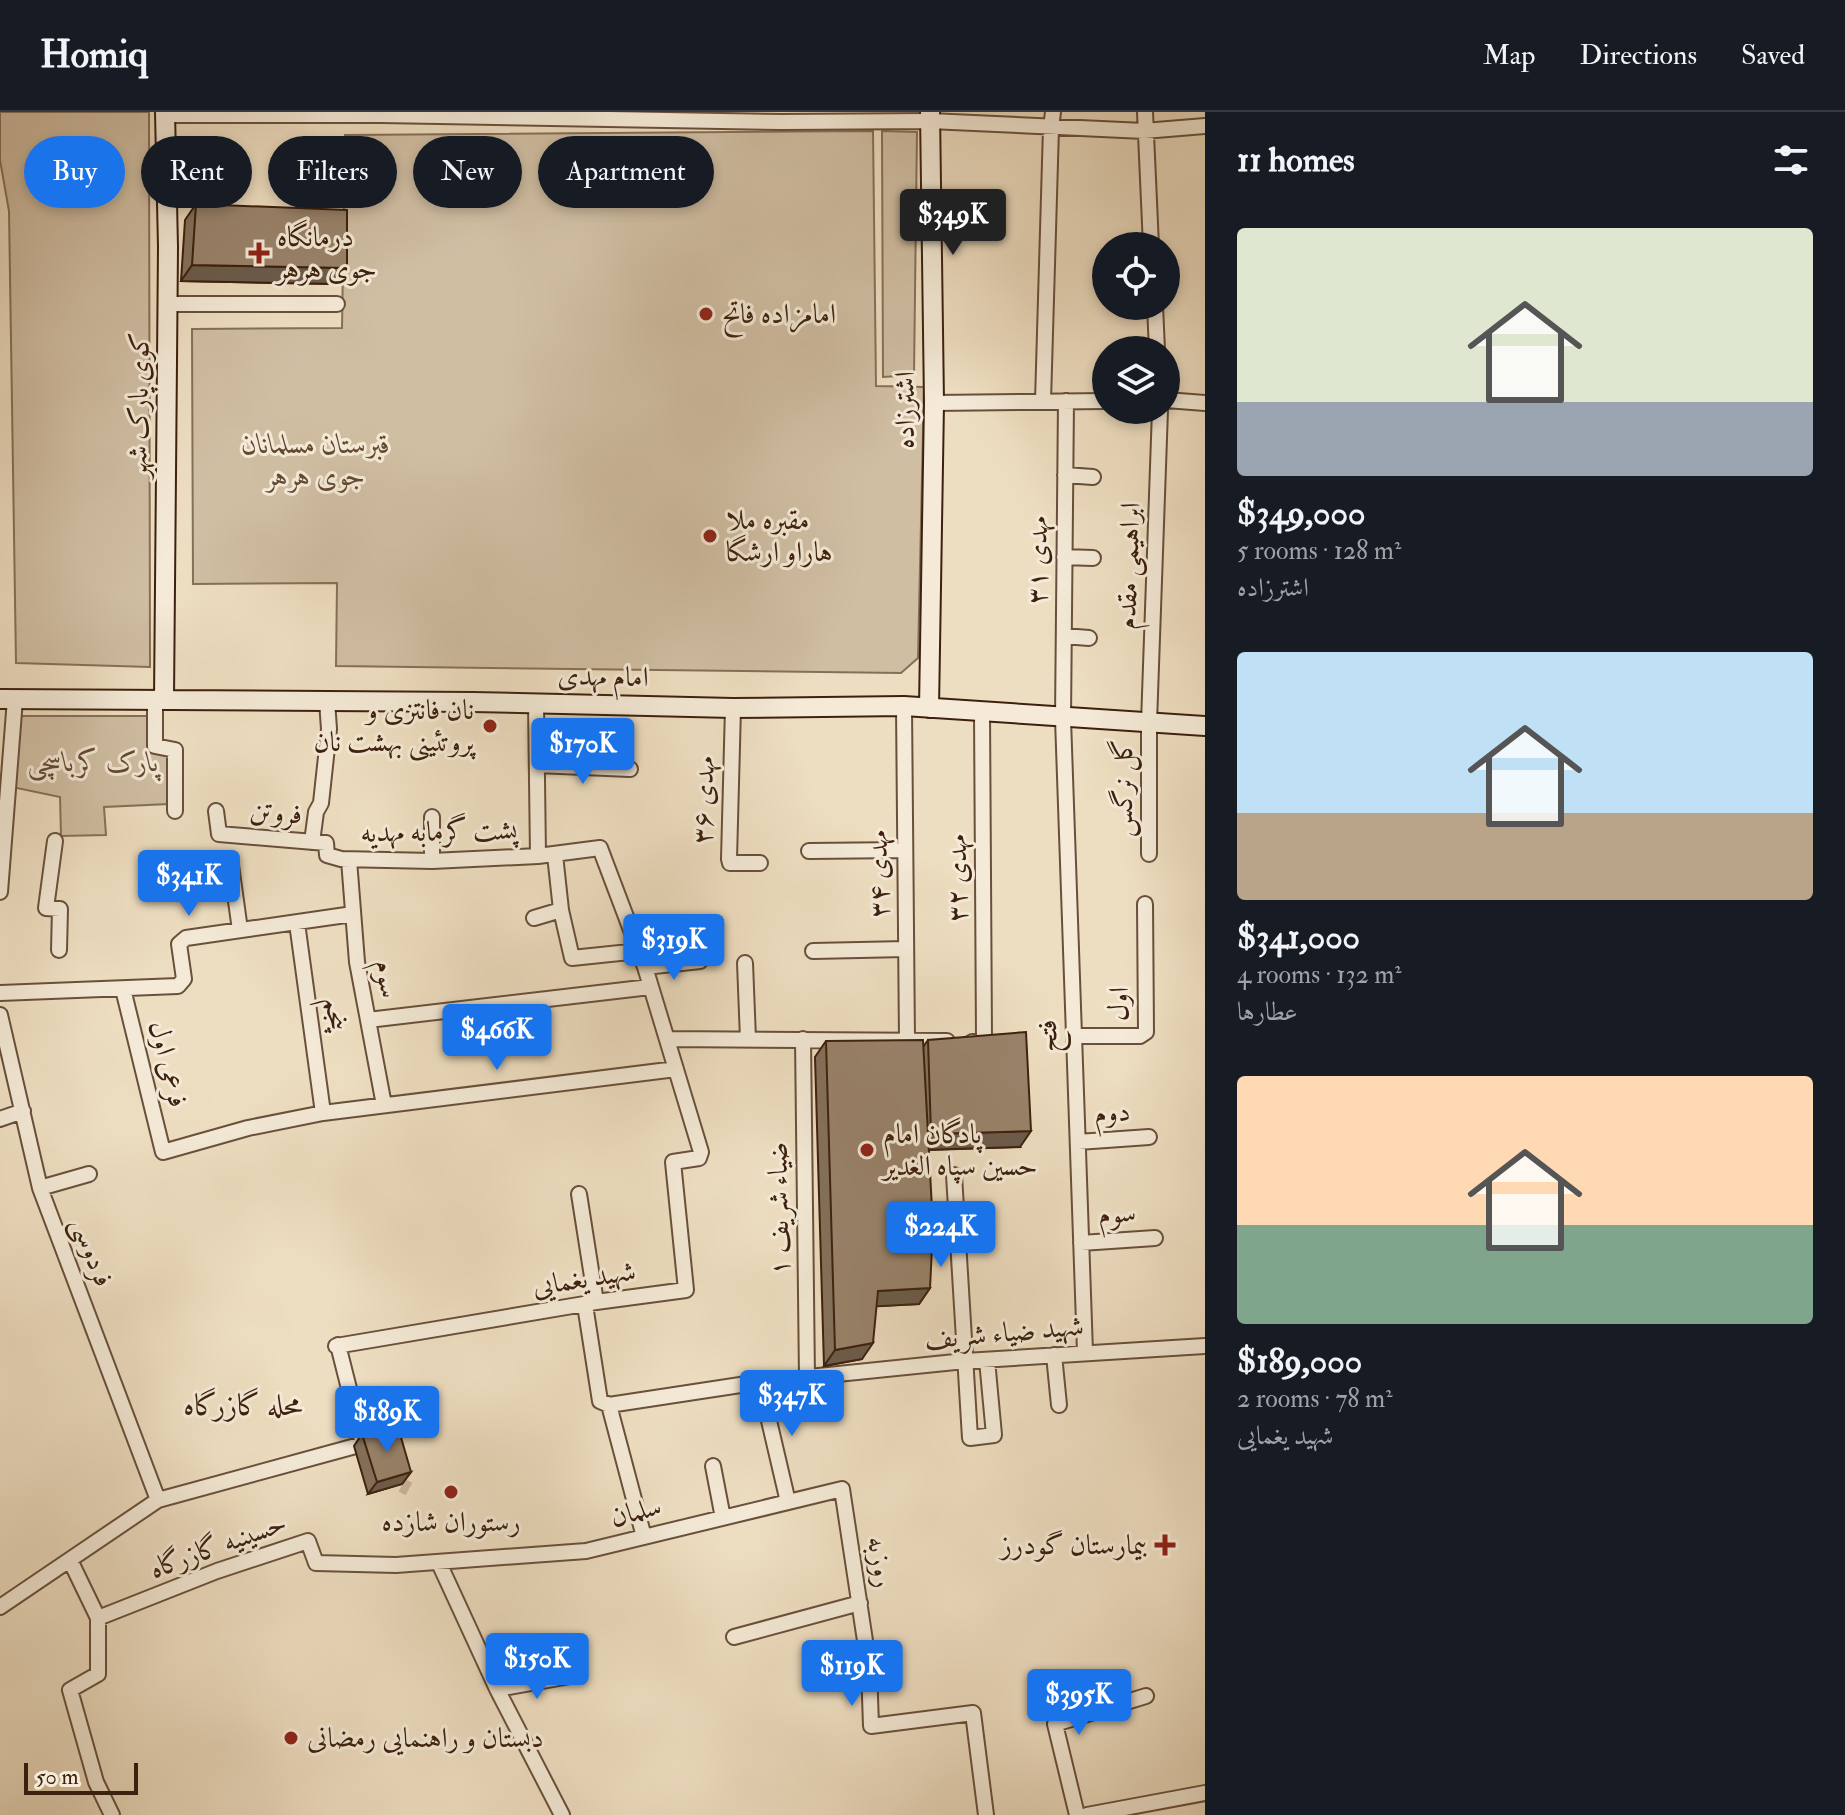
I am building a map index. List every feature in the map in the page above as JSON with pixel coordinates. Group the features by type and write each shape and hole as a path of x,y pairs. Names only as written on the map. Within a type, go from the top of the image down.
{"main road":[{"name":"کوی پارک شهر","path":"159,699 168,304 165,114"},
{"name":"اشترزاده","path":"929,708 934,403 930,117"},
{"name":"امام مهدی","path":"7,699 733,708 904,706 1063,719 1205,726"}],"street":[{"path":"1043,401 1053,112"},
{"path":"1145,112 1150,232"},
{"path":"165,114 930,117 1051,128 1144,131 1205,126"},
{"path":"168,304 337,304"},
{"name":"مهدی ۳۱","path":"1063,719 1066,401"},
{"path":"934,403 1092,401"},
{"path":"1180,401 1205,403"},
{"name":"ابراهیمی مقدم","path":"1149,723 1160,424"},
{"path":"1065,475 1093,477"},
{"path":"1064,557 1093,558"},
{"path":"1064,636 1089,638"},
{"path":"0,892 7,699"},
{"path":"159,699 155,746 175,750 175,811"},
{"path":"312,842 316,812 321,803 329,729 327,701"},
{"path":"536,704 538,856"},
{"name":"مهدی ۳۴","path":"904,706 907,1041"},
{"name":"مهدی ۳۶","path":"733,708 729,859 730,863 760,863"},
{"name":"مهدی ۳۲","path":"907,1041 980,1042 984,1039 982,712"},
{"name":"فتح","path":"1063,719 1085,1352"},
{"name":"گل نرگس","path":"1149,723 1149,854"},
{"path":"537,765 630,769"},
{"name":"فروتن","path":"216,811 219,834 326,843 327,855 345,859"},
{"path":"432,817 432,861"},
{"path":"55,841 46,908 60,909 59,950"},
{"name":"پشت گرمابه مهدیه","path":"345,859 432,861 555,855 600,848 639,951"},
{"path":"809,851 905,850"},
{"path":"323,1113 676,1069 639,951 574,959 571,955 561,910 555,855"},
{"name":"سوم","path":"345,859 357,962 384,1105"},
{"path":"231,865 240,930"},
{"name":"اول","path":"1074,1036 1140,1036 1146,1032 1145,904"},
{"path":"534,918 561,910"},
{"path":"0,993 178,986 184,979 179,944 186,938 353,914"},
{"name":"پنجم","path":"297,923 323,1113"},
{"path":"813,951 906,949"},
{"path":"645,967 700,961"},
{"path":"745,963 748,1039"},
{"path":"368,1020 650,987"},
{"name":"فرعی اول","path":"123,989 163,1152 248,1128 323,1113"},
{"name":"فردوسی","path":"0,1015 4,1045 40,1188 158,1500"},
{"path":"667,1039 907,1041"},
{"name":"ضیاء شریف ۱","path":"803,1039 807,1378"},
{"name":"شهید یغمایی","path":"158,1500 363,1444 337,1346 686,1290 673,1162 699,1158 701,1152 676,1069"},
{"path":"0,1119 23,1111"},
{"name":"دوم","path":"1078,1142 1149,1137"},
{"path":"40,1188 89,1174"},
{"path":"954,1175 970,1438 994,1435 987,1360"},
{"path":"579,1194 600,1401 609,1405 644,1537"},
{"name":"سوم","path":"1081,1243 1155,1238"},
{"name":"شهید ضیاء شریف","path":"609,1405 760,1382 965,1361 1205,1346"},
{"path":"1054,1355 1059,1405"},
{"path":"760,1382 788,1502"},
{"path":"713,1466 723,1518"},
{"name":"سلمان","path":"439,1563 586,1551 842,1489"},
{"name":"روزبه","path":"842,1489 869,1667 871,1726 973,1713 986,1815"},
{"path":"0,1607 158,1500"},
{"name":"حسینیه گازرگاه","path":"98,1618 217,1571 308,1541 316,1563 439,1563"},
{"path":"70,1560 98,1618 98,1674 70,1690 96,1782 112,1815"},
{"path":"439,1563 497,1689 562,1815"},
{"path":"734,1637 860,1603"},
{"path":"497,1689 570,1676"},
{"path":"1077,1815 1055,1724 1146,1696"},
{"path":"1087,1815 1205,1793"}],"green space":[{"path":"0,112 149,112 149,136 141,136 141,208 149,208 150,667 16,663 9,211 0,160"},
{"name":"قبرستان مسلمانان جوی هرهر","path":"873,131 876,386 924,387 918,658 901,673 336,666 337,583 193,584 192,329 342,328 344,208 397,208 397,136 345,135"},
{"path":"882,131 917,132 914,375 883,377"},
{"name":"پارک کرباسچی","path":"19,716 148,716 149,748 172,753 169,804 104,807 106,835 61,836 60,797 12,787"}],"building":[{"name":"درمانگاه جوی هرهر","path":"252,206 347,210 347,268 192,265 196,208"},
{"path":"1026,1032 1031,1131 931,1134 928,1040"},
{"name":"پادگان امام حسین سپاه الغدیر","path":"923,1040 933,1228 930,1288 878,1291 873,1343 835,1350 826,1041"},
{"path":"398,1427 411,1472 377,1482 362,1434"}],"tunnel":[{"path":"386,1472 394,1481 409,1489"}],"place":[{"name":"درمانگاه جوی هرهر","path":"259,253"},
{"name":"امامزاده فاتح","path":"706,314"},
{"name":"مقبره ملا هاراو ارشگا","path":"710,536"},
{"name":"نان فانتزی و پروتئینی بهشت نان","path":"490,726"},
{"name":"پادگان امام حسین سپاه الغدیر","path":"867,1150"},
{"name":"رستوران شازده","path":"451,1492"},
{"name":"بیمارستان گودرز","path":"1165,1545"},
{"name":"دبستان و راهنمایی رمضانی","path":"291,1738"}],"district":[{"name":"محله گازرگاه","path":"243,1405"}]}
